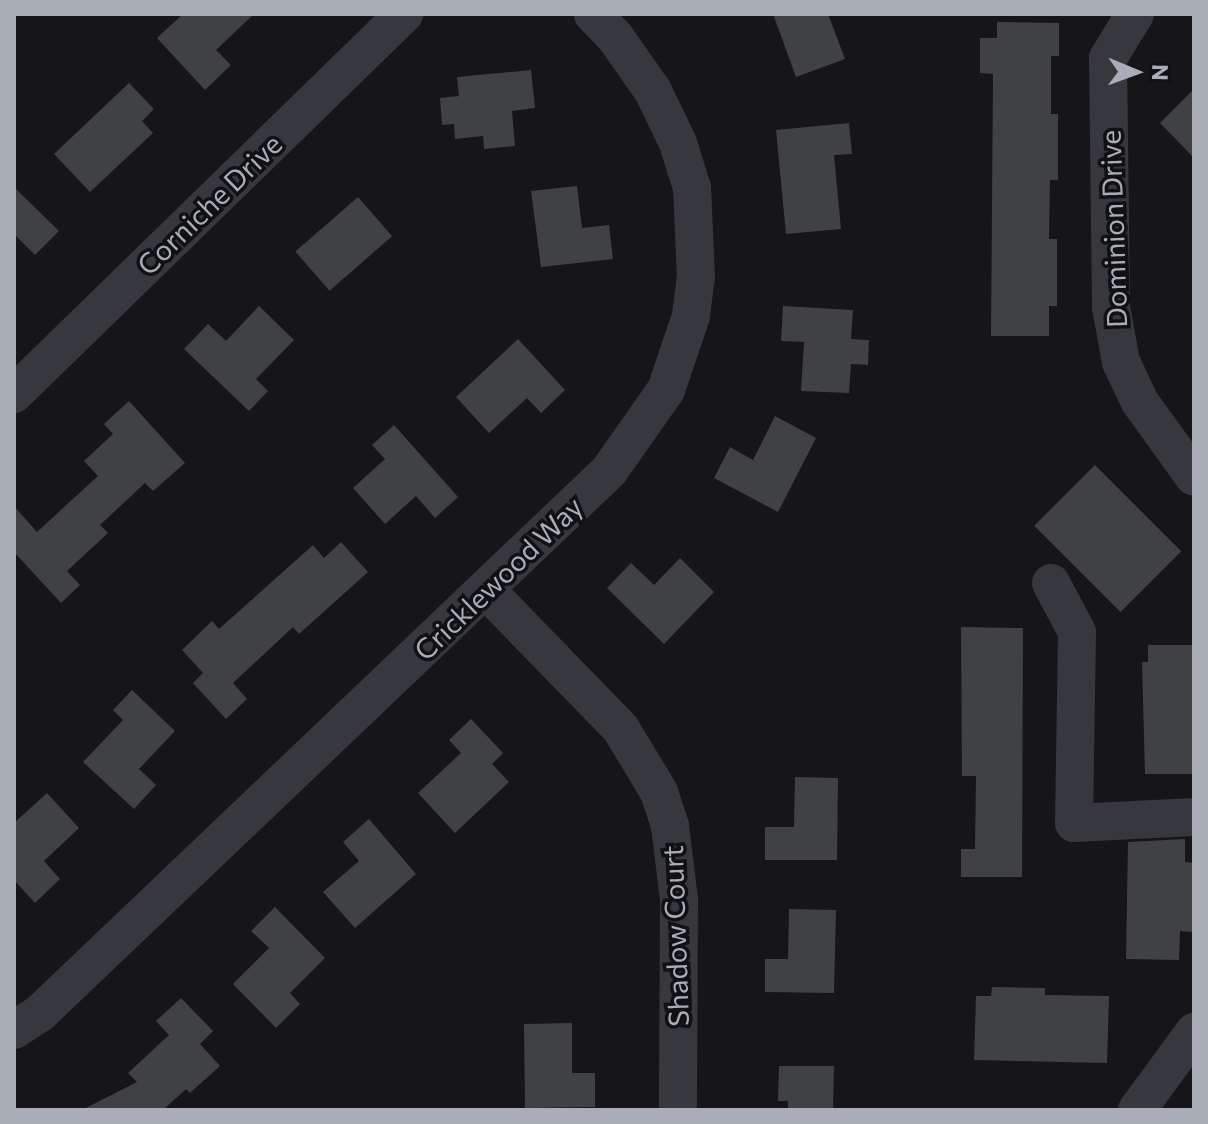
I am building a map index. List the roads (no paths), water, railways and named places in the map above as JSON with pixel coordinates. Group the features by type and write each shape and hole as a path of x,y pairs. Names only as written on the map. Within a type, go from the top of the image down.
{"street":[{"name":"Corniche Drive","path":"14,394 404,14"},
{"name":"Cricklewood Way","path":"14,1030 39,1014 609,471 642,429 666,390 691,316 696,235 692,188 678,143 635,63 593,14"},
{"name":"Dominion Drive","path":"1135,14 1108,58 1111,307 1121,362 1140,402 1194,477"},
{"path":"1051,583 1077,632 1074,823 1194,817"},
{"name":"Shadow Court","path":"486,590 621,729 659,792 670,826 679,899 678,1110"},
{"path":"1137,1110 1194,1032"}]}
